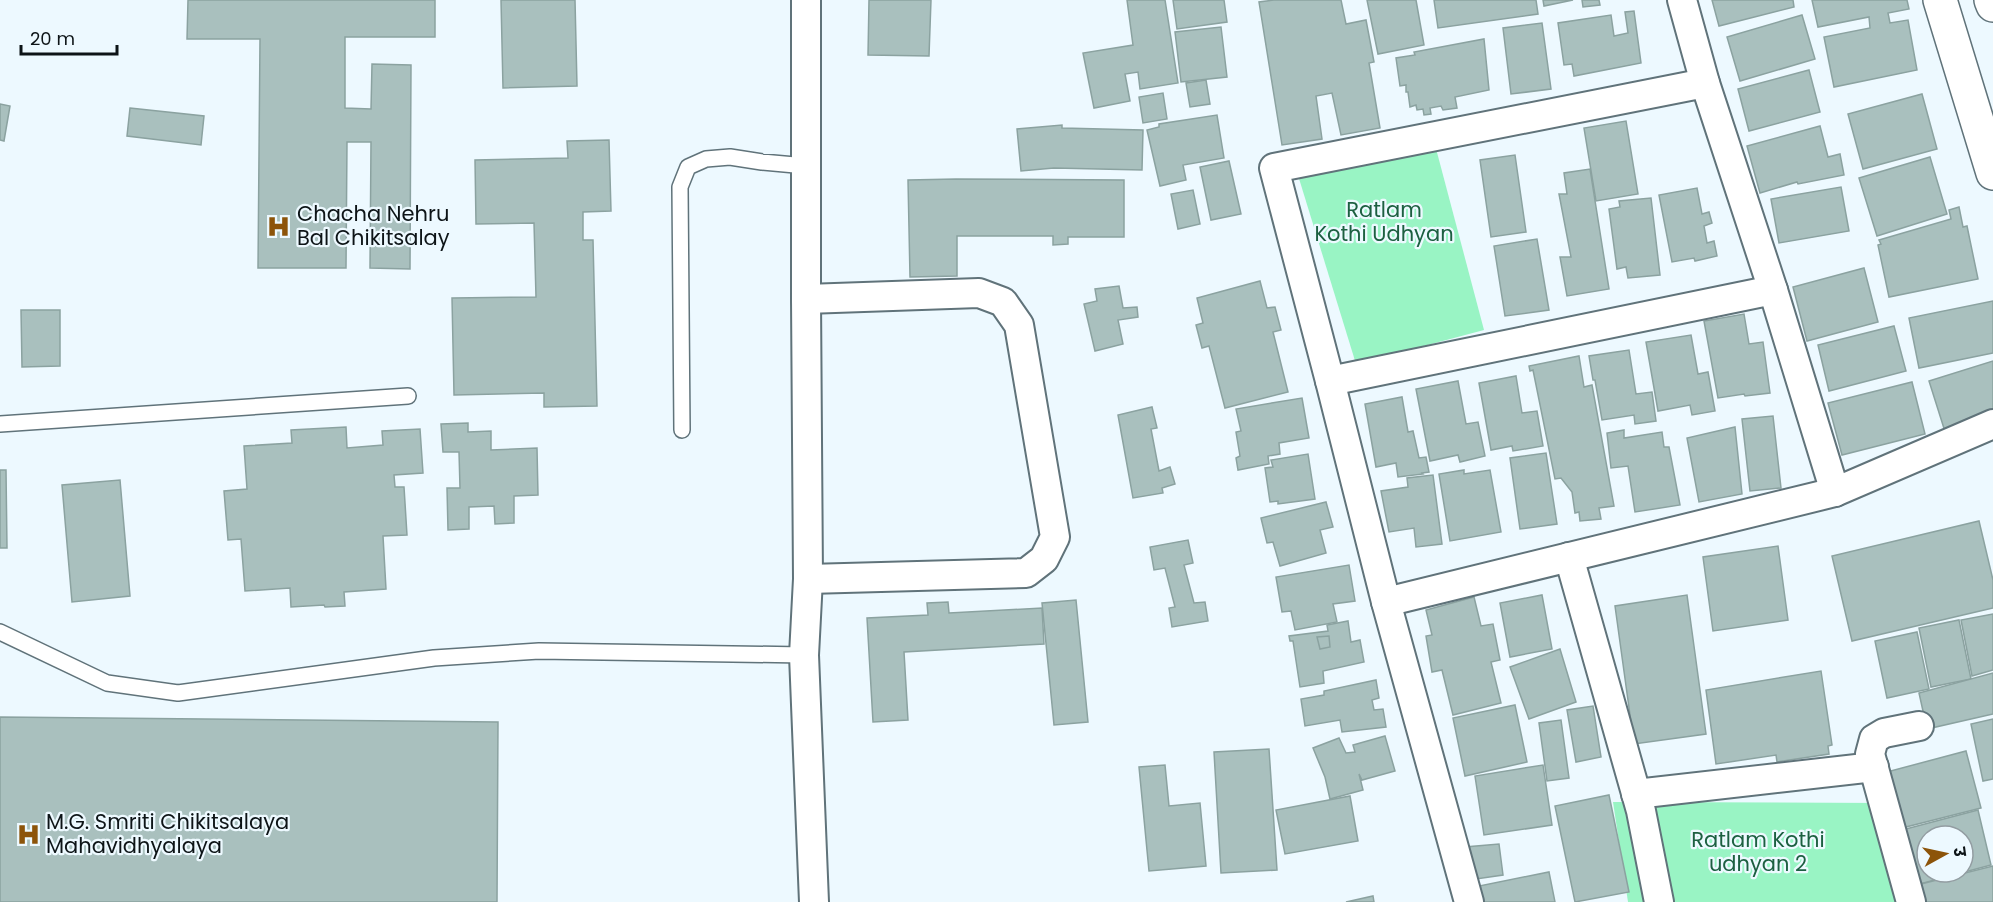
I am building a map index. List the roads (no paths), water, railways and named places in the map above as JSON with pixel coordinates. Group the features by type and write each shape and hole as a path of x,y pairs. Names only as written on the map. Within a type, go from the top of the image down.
{"main road":[{"path":"1940,0 1993,173"},
{"path":"1991,0 1993,5"}],"street":[{"path":"806,0 808,579 804,655 814,902"},
{"path":"1682,0 1705,83 1773,290 1835,492"},
{"path":"1469,902 1386,602 1274,168 1705,83"},
{"path":"1330,381 1773,290"},
{"path":"806,299 979,293 1003,302 1019,325 1055,537 1044,560 1026,573 808,579"},
{"path":"1386,602 1835,492 1993,424"},
{"path":"1569,557 1636,794 1659,902"},
{"path":"1911,902 1870,754 1874,739 1884,733 1919,726"},
{"path":"1636,794 1874,767"}],"lane":[{"path":"682,430 680,187 688,167 706,159 730,157 806,166"},
{"path":"0,424 408,396"},
{"path":"0,632 107,683 178,693 434,658 539,651 804,655"}],"place":[{"name":"Chacha Nehru Bal Chikitsalay","path":"279,226"},
{"name":"M.G. Smriti Chikitsalaya Mahavidhyalaya","path":"28,834"}],"park label":[{"name":"Ratlam Kothi Udhyan","path":"1384,222"},
{"name":"Ratlam Kothi udhyan 2","path":"1758,852"}]}
